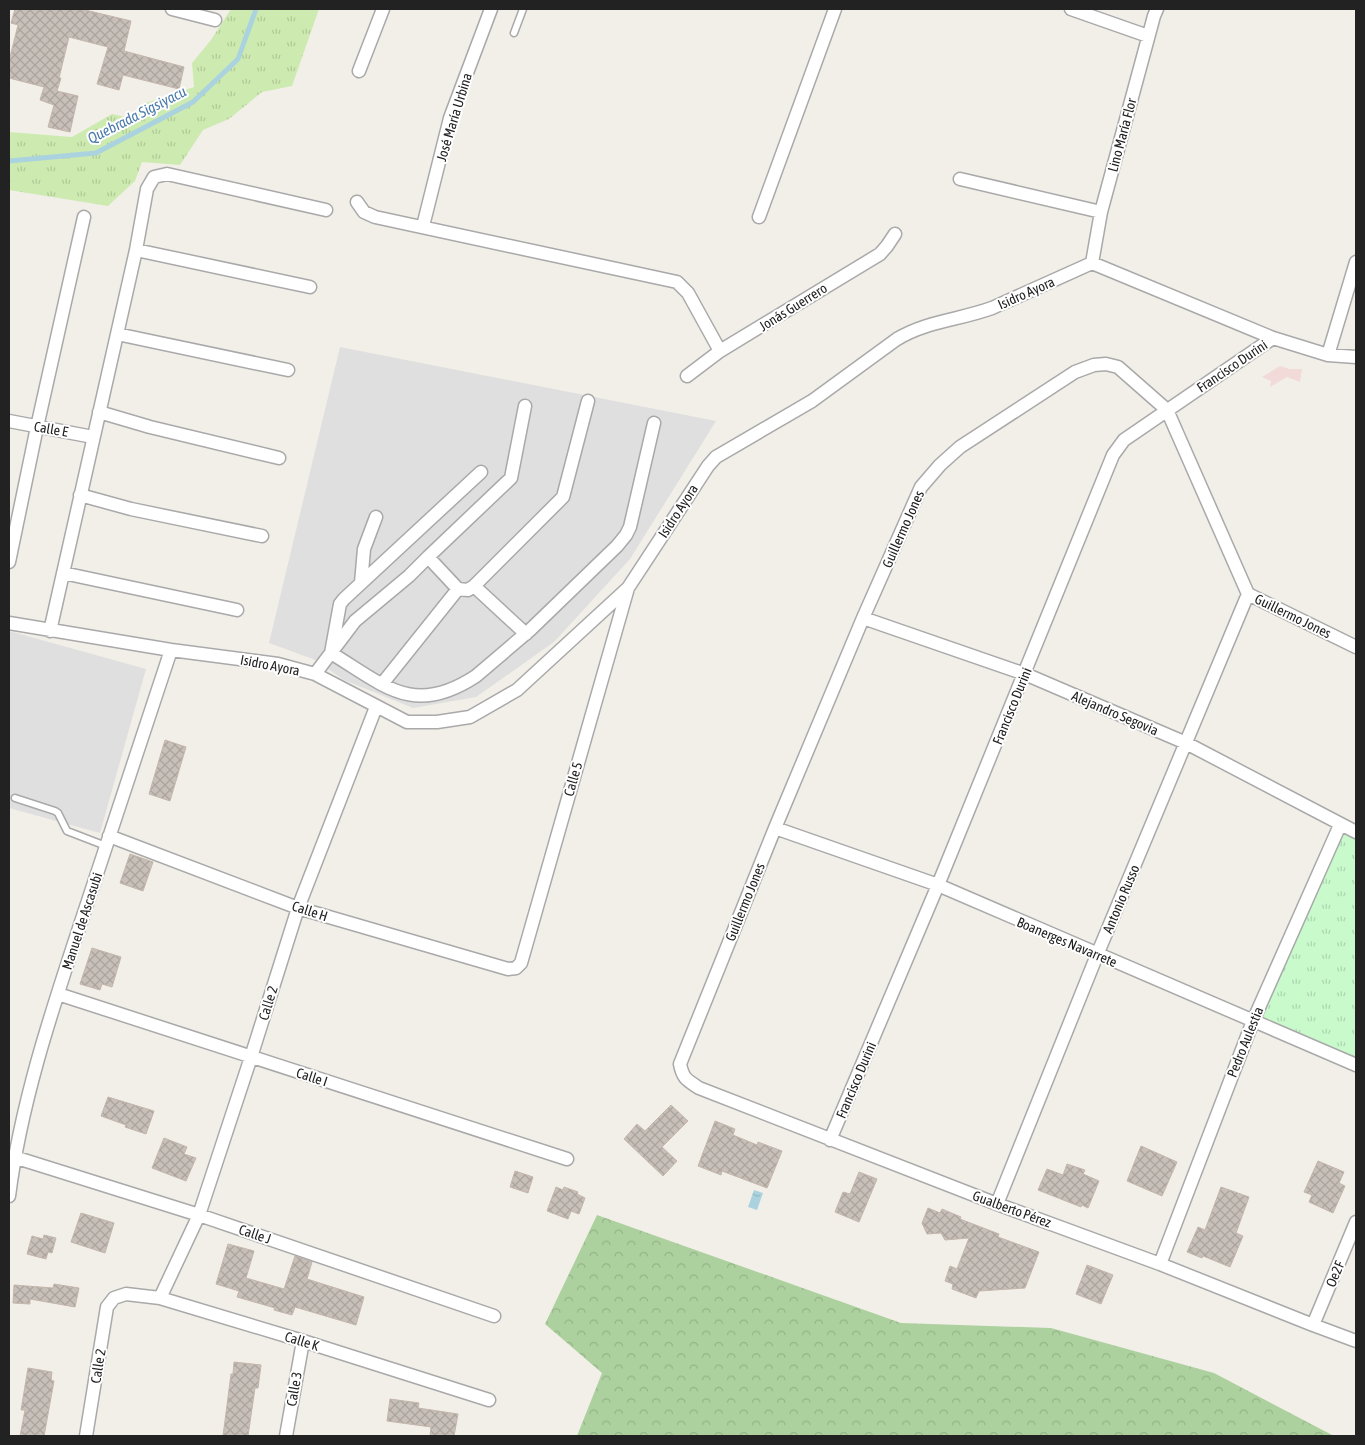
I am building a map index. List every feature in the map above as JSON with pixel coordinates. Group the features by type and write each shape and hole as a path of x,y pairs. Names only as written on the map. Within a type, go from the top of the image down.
{"street":[{"path":"172,9 215,20"},
{"path":"359,71 383,9"},
{"name":"José María Urbina","path":"423,226 450,118 490,9"},
{"path":"759,217 835,9"},
{"path":"1072,9 1148,36"},
{"name":"Lino María Flor","path":"1092,263 1101,212 1157,9"},
{"path":"50,631 136,250 147,189 154,178 167,174 326,210"},
{"path":"960,178 1101,212"},
{"path":"357,202 364,212 370,215 677,282 688,293 720,351"},
{"path":"9,562 84,217"},
{"name":"Jonás Guerrero","path":"687,376 720,351 880,254 895,234"},
{"path":"136,250 310,287"},
{"path":"1328,355 1356,262"},
{"path":"1092,263 1273,338 1328,355 1356,357"},
{"name":"Isidro Ayora","path":"9,623 171,650 278,664 315,674 407,722 437,722 470,717 516,690 628,588 708,466 716,457 812,401 897,339 912,331 992,308 1092,263"},
{"path":"117,334 288,370"},
{"name":"Francisco Durini","path":"830,1140 938,885 1113,455 1124,440 1273,338"},
{"name":"Guillermo Jones","path":"680,1064 775,828 920,487 960,446 1075,372 1094,365 1106,364 1118,367 1167,410 1248,594 1356,647"},
{"path":"428,557 458,589 468,590 474,586 563,497 588,401"},
{"path":"315,674 355,622 409,576 511,478 525,406"},
{"path":"99,412 150,427 279,458"},
{"name":"Calle E","path":"9,421 93,437"},
{"path":"331,653 382,684 403,694 415,696 446,692 476,676 526,634 626,535 632,518 654,423"},
{"path":"331,653 340,604 344,599 481,472"},
{"path":"80,495 131,509 262,536"},
{"path":"361,583 364,549 376,517"},
{"path":"63,573 237,610"},
{"path":"474,586 526,634"},
{"name":"Calle 5","path":"516,968 521,963 628,588"},
{"path":"382,684 458,589"},
{"name":"Antonio Russo","path":"997,1204 1097,955 1248,594"},
{"name":"Alejandro Segovia","path":"863,618 1025,674 1186,743 1356,832"},
{"name":"Manuel de Ascasubi","path":"9,1196 14,1157 38,1060 171,650"},
{"name":"Calle 2","path":"160,1298 200,1215 298,908 376,707"},
{"name":"Pedro Aulestia","path":"1160,1264 1253,1021 1340,825"},
{"name":"Boanerges Navarrete","path":"775,828 938,885 1356,1065"},
{"name":"Calle H","path":"108,841 298,908 508,970 516,968"},
{"name":"Calle I","path":"58,994 567,1159"},
{"name":"Gualberto Pérez","path":"680,1064 686,1081 699,1088 830,1140 1356,1340"},
{"name":"Calle J","path":"14,1157 200,1215 494,1316"},
{"name":"Oe2F","path":"1313,1325 1356,1222"},
{"name":"Calle K","path":"114,1298 126,1294 160,1298 489,1400"},
{"name":"Calle 2","path":"86,1436 107,1307 114,1298"},
{"name":"Calle 3","path":"286,1436 303,1341"}],"lane":[{"path":"514,33 523,9"},
{"path":"15,798 55,810 67,831 108,841"}],"shaded area":[{"path":"340,347 716,421 630,559 554,642 476,697 413,708 344,680 313,659 269,643"},
{"path":"1280,366 1290,369 1302,369 1300,382 1287,377 1270,387 1271,381 1262,377"},
{"path":"9,631 146,669 100,833 9,808"}],"green space":[{"path":"231,9 319,9 292,86 262,92 229,119 203,130 180,165 142,162 135,181 108,206 9,190 9,132 72,137 112,114 134,119 146,103 194,87 192,63 211,40"},
{"path":"1340,825 1356,832 1356,1061 1253,1021"},
{"path":"597,1215 901,1323 1051,1328 1214,1373 1334,1436 577,1436 602,1373 545,1324"}],"water":[{"path":"754,1190 763,1193 757,1210 748,1207"}],"building":[{"path":"15,9 81,9 131,21 124,51 184,67 179,89 123,75 119,90 97,84 108,47 69,37 57,91 78,96 70,132 48,127 54,105 40,100 44,87 9,78 9,61 18,25 11,23"},
{"path":"165,740 186,747 170,801 149,794"},
{"path":"130,854 153,862 143,891 120,883"},
{"path":"92,948 121,957 112,987 102,984 100,990 80,984"},
{"path":"108,1097 154,1111 146,1134 101,1116"},
{"path":"671,1105 688,1121 662,1147 677,1161 663,1176 624,1139 637,1124 645,1131"},
{"path":"715,1121 735,1129 733,1135 757,1145 758,1142 782,1151 767,1188 722,1171 721,1175 698,1166"},
{"path":"164,1138 187,1147 184,1154 196,1158 186,1181 152,1168"},
{"path":"1141,1146 1177,1162 1162,1196 1127,1181"},
{"path":"1318,1161 1344,1172 1339,1183 1345,1186 1333,1213 1309,1202 1312,1195 1304,1192"},
{"path":"1067,1164 1085,1170 1083,1174 1099,1181 1088,1208 1038,1190 1047,1169 1063,1175"},
{"path":"515,1171 533,1177 528,1193 510,1187"},
{"path":"859,1172 877,1179 859,1222 835,1212 843,1192 850,1194"},
{"path":"556,1187 563,1190 564,1187 578,1192 577,1194 585,1198 579,1214 571,1211 568,1219 547,1211"},
{"path":"1221,1187 1249,1197 1236,1233 1243,1236 1230,1267 1187,1252 1198,1227 1205,1230"},
{"path":"928,1208 940,1213 942,1209 961,1217 960,1219 999,1234 998,1237 1039,1252 1025,1288 979,1291 976,1298 952,1289 953,1284 945,1281 950,1266 957,1269 969,1238 945,1240 941,1233 927,1234 922,1223"},
{"path":"81,1213 114,1223 105,1253 71,1242"},
{"path":"44,1235 56,1238 52,1253 48,1252 46,1259 27,1254 32,1236 43,1239"},
{"path":"228,1244 254,1251 246,1278 284,1289 295,1256 312,1262 307,1279 364,1297 356,1325 295,1307 292,1315 274,1310 275,1308 237,1297 239,1291 216,1284"},
{"path":"1087,1265 1113,1275 1101,1304 1076,1294"},
{"path":"54,1284 79,1288 75,1307 30,1299 30,1304 13,1303 14,1285 53,1288"},
{"path":"234,1362 261,1365 258,1388 255,1388 248,1436 223,1436"},
{"path":"28,1368 52,1372 51,1380 54,1381 44,1436 20,1436 25,1410 21,1410"},
{"path":"390,1399 419,1403 418,1408 458,1414 454,1436 430,1436 431,1427 387,1421"}],"waterway":[{"name":"Quebrada Sigsiyacu","path":"9,161 96,153 193,102 238,59 256,9"}]}
